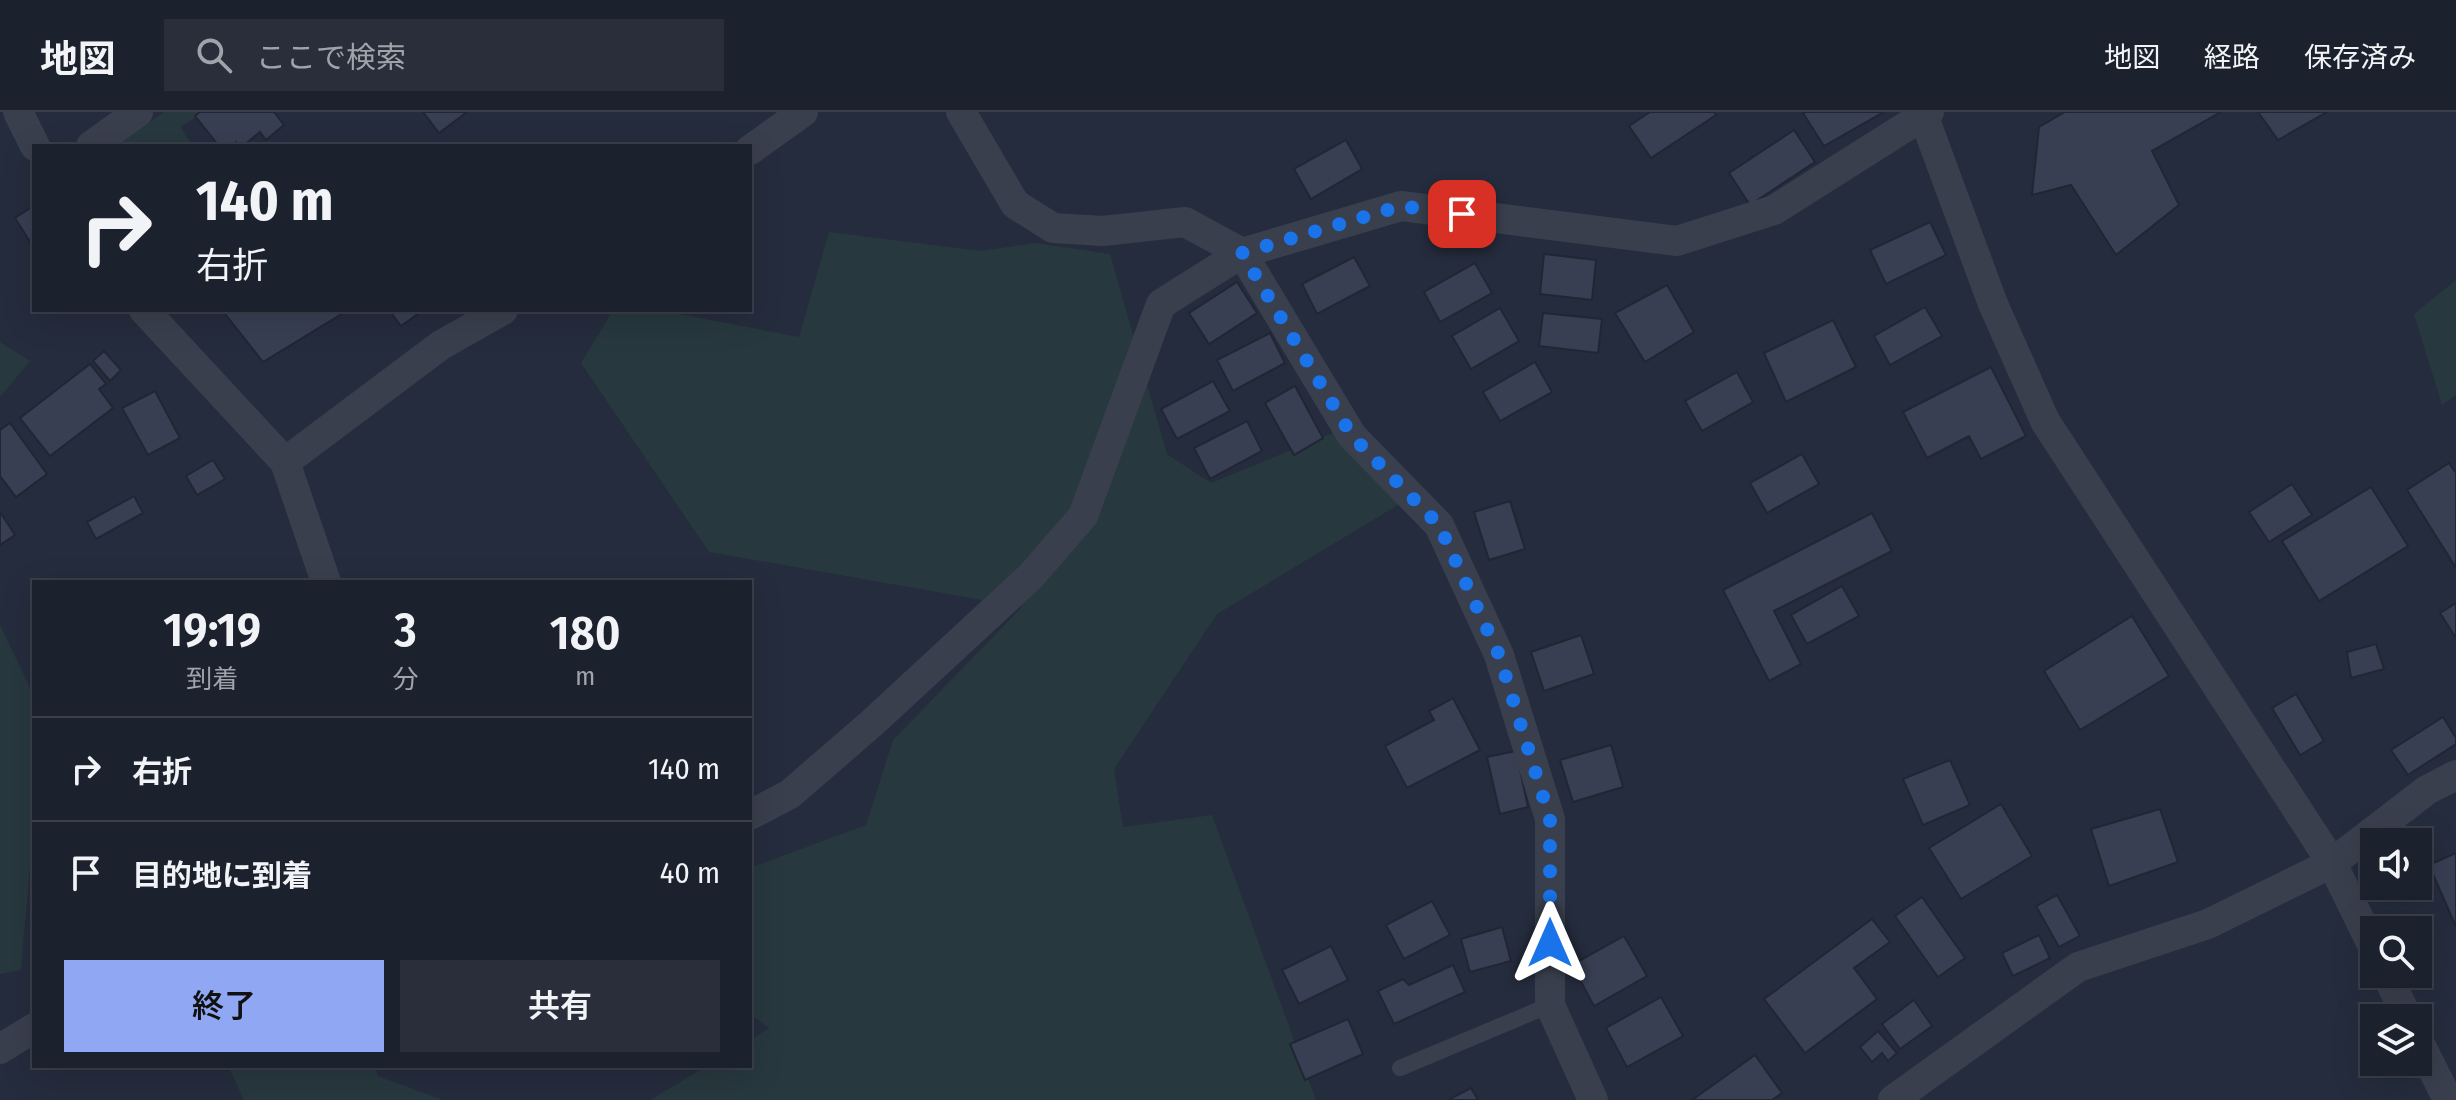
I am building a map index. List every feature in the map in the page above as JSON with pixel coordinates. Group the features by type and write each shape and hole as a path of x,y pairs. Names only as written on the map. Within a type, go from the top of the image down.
{"street":[{"path":"18,112 34,144"},
{"path":"94,144 138,112"},
{"path":"752,149 803,112"},
{"path":"961,112 1015,204 1053,228 1103,231 1185,222 1242,253 1352,436 1439,525 1499,655 1550,819 1550,1005 1593,1100"},
{"path":"752,814 790,794 1031,576 1083,516 1161,304 1242,253 1401,206 1677,241 1774,210 1925,113 1993,304 2045,421 2332,863 2360,920"},
{"path":"146,312 285,462 325,580"},
{"path":"285,462 441,345 499,312"},
{"path":"1893,1100 2078,967 2208,924 2332,863 2427,790 2456,775"},
{"path":"1,1046 32,1029"},
{"path":"2432,1068 2448,1100"}],"lane":[{"path":"1400,1068 1550,1005"}],"shaded area":[{"path":"164,112 202,112 181,127 191,144 119,144"},
{"path":"829,232 981,251 1035,243 1110,254 1167,454 1211,483 1335,432 1408,499 1217,614 1114,769 1123,827 1212,815 1316,1100 650,1100 704,1068 752,1068 752,1039 769,1028 752,1015 752,867 866,825 893,740 1022,607 709,552 581,363 612,312 668,312 799,337"},
{"path":"2456,280 2456,395 2442,405 2414,314"},
{"path":"0,342 30,361 0,397"},
{"path":"0,625 32,692 32,843 21,970 0,974"},
{"path":"229,1068 375,1068 378,1076 443,1100 244,1100"}],"building":[{"path":"200,112 274,112 284,125 266,140 260,132 245,144 217,144 195,116"},
{"path":"423,112 467,112 439,133"},
{"path":"1650,112 1714,112 1716,115 1651,158 1629,126"},
{"path":"1805,112 1884,112 1824,146"},
{"path":"2065,112 2221,112 2152,151 2179,205 2116,255 2071,185 2032,195 2039,127"},
{"path":"2258,112 2327,112 2278,140"},
{"path":"1794,130 1815,162 1750,205 1729,173"},
{"path":"1346,140 1362,169 1311,199 1294,169"},
{"path":"32,207 32,245 15,218"},
{"path":"1930,222 1946,255 1886,284 1870,250"},
{"path":"1544,254 1596,260 1592,300 1540,294"},
{"path":"1354,257 1370,286 1317,314 1302,284"},
{"path":"1475,263 1492,293 1440,322 1424,292"},
{"path":"1237,282 1257,313 1209,344 1189,313"},
{"path":"1667,285 1694,332 1645,362 1615,313"},
{"path":"1925,307 1942,336 1890,365 1874,336"},
{"path":"1500,308 1519,341 1471,369 1452,336"},
{"path":"224,312 345,312 263,362"},
{"path":"390,312 420,312 401,326"},
{"path":"1543,313 1602,319 1598,353 1539,346"},
{"path":"1833,320 1856,367 1786,402 1764,353"},
{"path":"1270,333 1285,363 1233,391 1217,360"},
{"path":"104,351 121,370 110,381 93,361"},
{"path":"1535,362 1552,392 1500,421 1483,392"},
{"path":"90,364 106,384 99,389 113,408 50,456 20,418"},
{"path":"1991,367 2026,436 1981,459 1969,436 1927,458 1903,412"},
{"path":"1737,372 1753,402 1702,431 1685,401"},
{"path":"1213,381 1230,411 1177,439 1161,409"},
{"path":"1295,386 1323,438 1294,455 1265,403"},
{"path":"155,391 180,438 148,455 122,408"},
{"path":"1247,421 1262,451 1210,479 1194,448"},
{"path":"10,423 47,474 16,497 0,476 0,430"},
{"path":"1802,454 1819,484 1767,513 1750,483"},
{"path":"213,460 225,479 197,495 186,476"},
{"path":"2449,463 2456,473 2456,568 2407,490"},
{"path":"2292,484 2312,515 2269,542 2249,512"},
{"path":"2371,487 2408,546 2319,601 2282,541"},
{"path":"134,496 143,513 96,539 87,522"},
{"path":"1510,501 1525,549 1489,560 1474,512"},
{"path":"0,512 15,535 0,545"},
{"path":"1872,513 1892,551 1774,611 1801,664 1769,681 1723,590"},
{"path":"1842,586 1859,616 1807,644 1791,615"},
{"path":"2456,603 2456,638 2440,613"},
{"path":"2132,616 2169,676 2080,730 2044,671"},
{"path":"1581,635 1594,674 1544,691 1531,652"},
{"path":"2376,644 2384,669 2351,678 2347,652"},
{"path":"2296,694 2324,741 2300,755 2272,708"},
{"path":"1453,698 1480,750 1407,788 1385,746 1434,720 1429,711"},
{"path":"2443,717 2456,738 2456,744 2408,775 2391,750"},
{"path":"1611,745 1623,787 1573,802 1560,760"},
{"path":"1516,751 1528,807 1500,814 1487,757"},
{"path":"1950,760 1970,805 1923,825 1903,779"},
{"path":"2001,804 2032,856 1961,899 1929,848"},
{"path":"2160,809 2178,862 2109,886 2091,829"},
{"path":"2456,853 2456,927 2432,872 2432,864"},
{"path":"2057,895 2080,936 2059,947 2036,906"},
{"path":"1922,897 1965,958 1938,977 1895,916"},
{"path":"1432,901 1450,935 1404,959 1386,925"},
{"path":"1872,919 1890,942 1854,968 1877,999 1805,1053 1764,999"},
{"path":"1502,927 1511,961 1470,972 1461,939"},
{"path":"2039,935 2050,958 2013,976 2002,953"},
{"path":"1624,936 1647,976 1594,1006 1572,965"},
{"path":"1331,946 1348,980 1299,1004 1282,970"},
{"path":"1453,965 1465,992 1394,1024 1378,991 1403,979 1409,985"},
{"path":"1661,997 1683,1036 1627,1067 1606,1028"},
{"path":"1914,1000 1932,1026 1900,1049 1882,1024"},
{"path":"1348,1019 1363,1054 1305,1080 1290,1044"},
{"path":"1878,1031 1897,1053 1888,1061 1882,1053 1872,1062 1860,1047"},
{"path":"1755,1055 1782,1093 1772,1100 1692,1100"},
{"path":"1471,1088 1478,1100 1448,1100"}],"route":[{"path":"1462,214 1401,206 1242,253 1352,436 1439,525 1499,655 1550,819 1550,943"}]}
